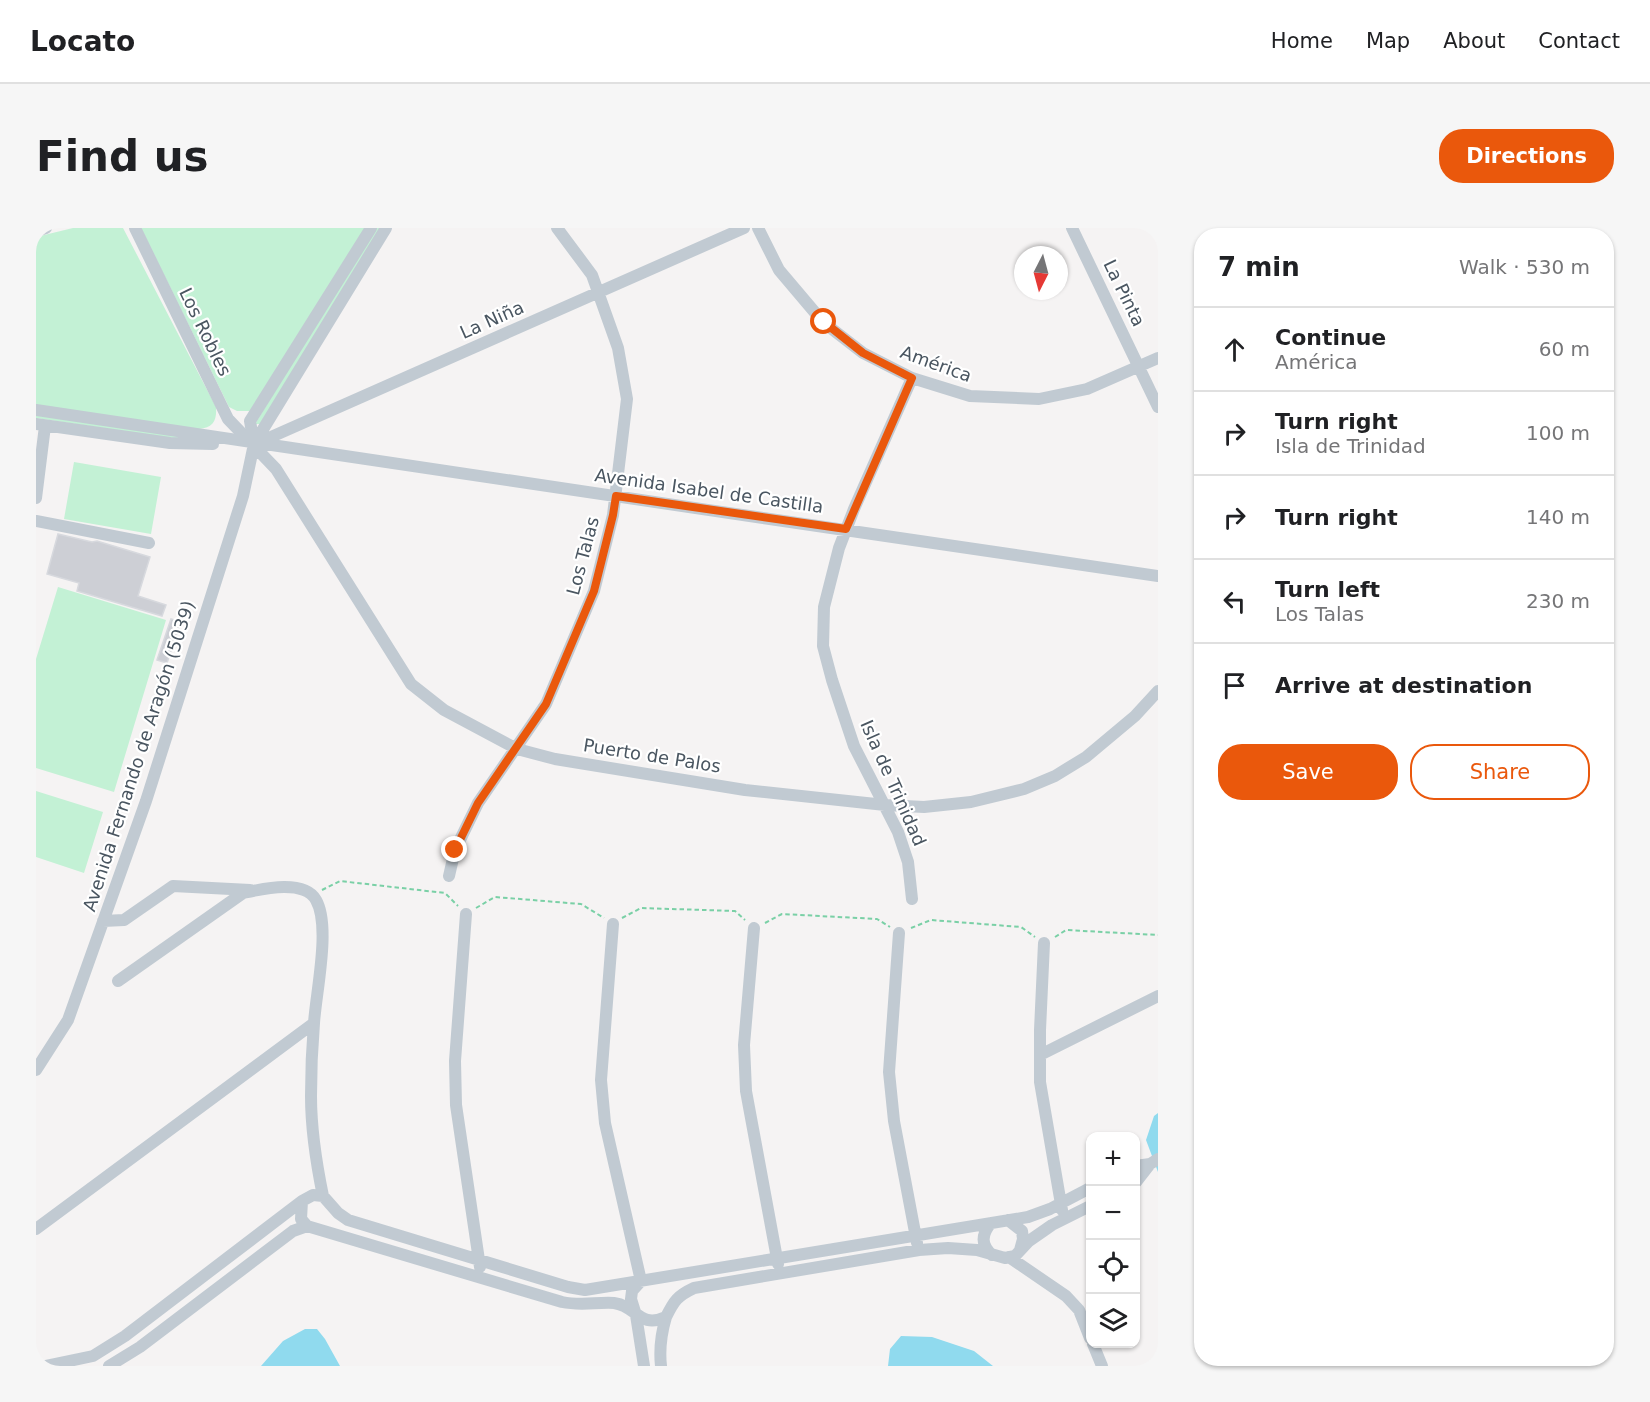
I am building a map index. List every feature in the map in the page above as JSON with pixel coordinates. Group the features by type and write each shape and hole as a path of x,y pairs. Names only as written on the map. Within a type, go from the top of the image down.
{"street":[{"path":"36,231 46,228"},
{"name":"Los Robles","path":"135,228 228,419 254,444"},
{"path":"254,444 250,421 371,228"},
{"path":"254,444 386,228"},
{"name":"Los Talas","path":"449,876 455,850 478,803 546,704 594,591 613,515 627,399 618,348 592,275 557,228"},
{"name":"La Niña","path":"254,444 744,228"},
{"name":"América","path":"758,228 779,270 824,322 863,353 912,378 970,396 1039,399 1087,389 1140,368 1158,358"},
{"name":"La Pinta","path":"1072,228 1158,407"},
{"name":"Isla de Trinidad","path":"912,378 839,548 825,607 823,646 854,746 898,832 908,862 912,899"},
{"name":"Avenida Isabel de Castilla","path":"36,410 1158,576"},
{"path":"36,498 40,425"},
{"name":"Avenida Isabel de Castilla","path":"40,425 170,443 254,444"},
{"name":"Puerto de Palos","path":"254,444 282,479 411,684 444,710 517,749 555,759 745,790 924,807 971,802 1024,789 1055,776 1086,757 1135,716 1158,691"},
{"name":"Avenida Fernando de Aragón (5039)","path":"36,1070 68,1020 146,801 243,496 254,444"},
{"path":"36,522 149,543"},
{"path":"103,921 124,921 173,886 255,890"},
{"path":"118,981 243,893 268,887 299,888 311,896 315,899 321,917 322,943 314,1023 311,1096 313,1148 323,1196 348,1220 568,1287 585,1290 1028,1217 1086,1190"},
{"path":"466,914 455,1062 456,1104 480,1277"},
{"path":"613,924 601,1080 605,1123 641,1281"},
{"path":"754,928 744,1045 746,1091 776,1258 781,1274"},
{"path":"899,933 889,1072 894,1121 918,1250"},
{"path":"1044,943 1040,1082 1063,1220"},
{"path":"1040,1055 1158,996"},
{"path":"36,1229 314,1023"},
{"path":"1140,1178 1154,1162"},
{"path":"45,1366 93,1356 125,1336 302,1201 313,1195 323,1196"},
{"path":"302,1201 301,1219 307,1226"},
{"path":"662,1366 659,1352 666,1317 680,1294 693,1288 918,1250 948,1248 977,1250 993,1256 1015,1256 1029,1241 1086,1208"},
{"path":"321,1229 329,1226 334,1219 334,1209"},
{"path":"1008,1220 1022,1231 1023,1239 1020,1250"},
{"path":"991,1223 983,1237 984,1245 993,1256"},
{"path":"109,1366 140,1347 293,1231 307,1226 562,1302 578,1305 616,1304 647,1321 655,1322 666,1317"},
{"path":"1009,1257 1066,1296 1078,1310 1086,1329"},
{"path":"664,1277 672,1281 676,1287 677,1298"},
{"path":"641,1281 632,1291 631,1299 636,1314 644,1366"},
{"path":"1095,1348 1102,1366"}],"path":[{"path":"311,896 340,881 445,892 466,914 495,897 581,904 613,924 642,908 735,911 754,928 782,914 877,919 899,933 931,920 1021,927 1044,943 1066,930 1158,935"}],"green space":[{"path":"73,228 123,228 216,407 215,420 211,425 199,429 36,405 36,237"},
{"path":"141,228 365,228 250,411 237,411 229,407"},
{"path":"375,228 381,228 260,424 255,424"},
{"path":"36,414 197,439 169,438 36,418"},
{"path":"74,462 161,477 151,534 64,519"},
{"path":"58,587 166,620 114,792 36,768 36,659"},
{"path":"36,791 103,812 84,873 36,857"}],"water":[{"path":"1158,1113 1158,1172 1146,1140 1154,1116"},
{"path":"305,1329 317,1329 340,1366 261,1366 283,1341"},
{"path":"901,1336 932,1337 974,1351 993,1366 888,1366 890,1349"}],"building":[{"path":"58,534 92,542 97,541 150,557 138,596 166,605 162,616 77,591 79,583 47,574"},
{"path":"171,619 181,622 167,663 157,660"}],"route":[{"path":"455,850 478,803 546,704 594,591 616,496 846,529 912,378 863,353 824,322"}]}
